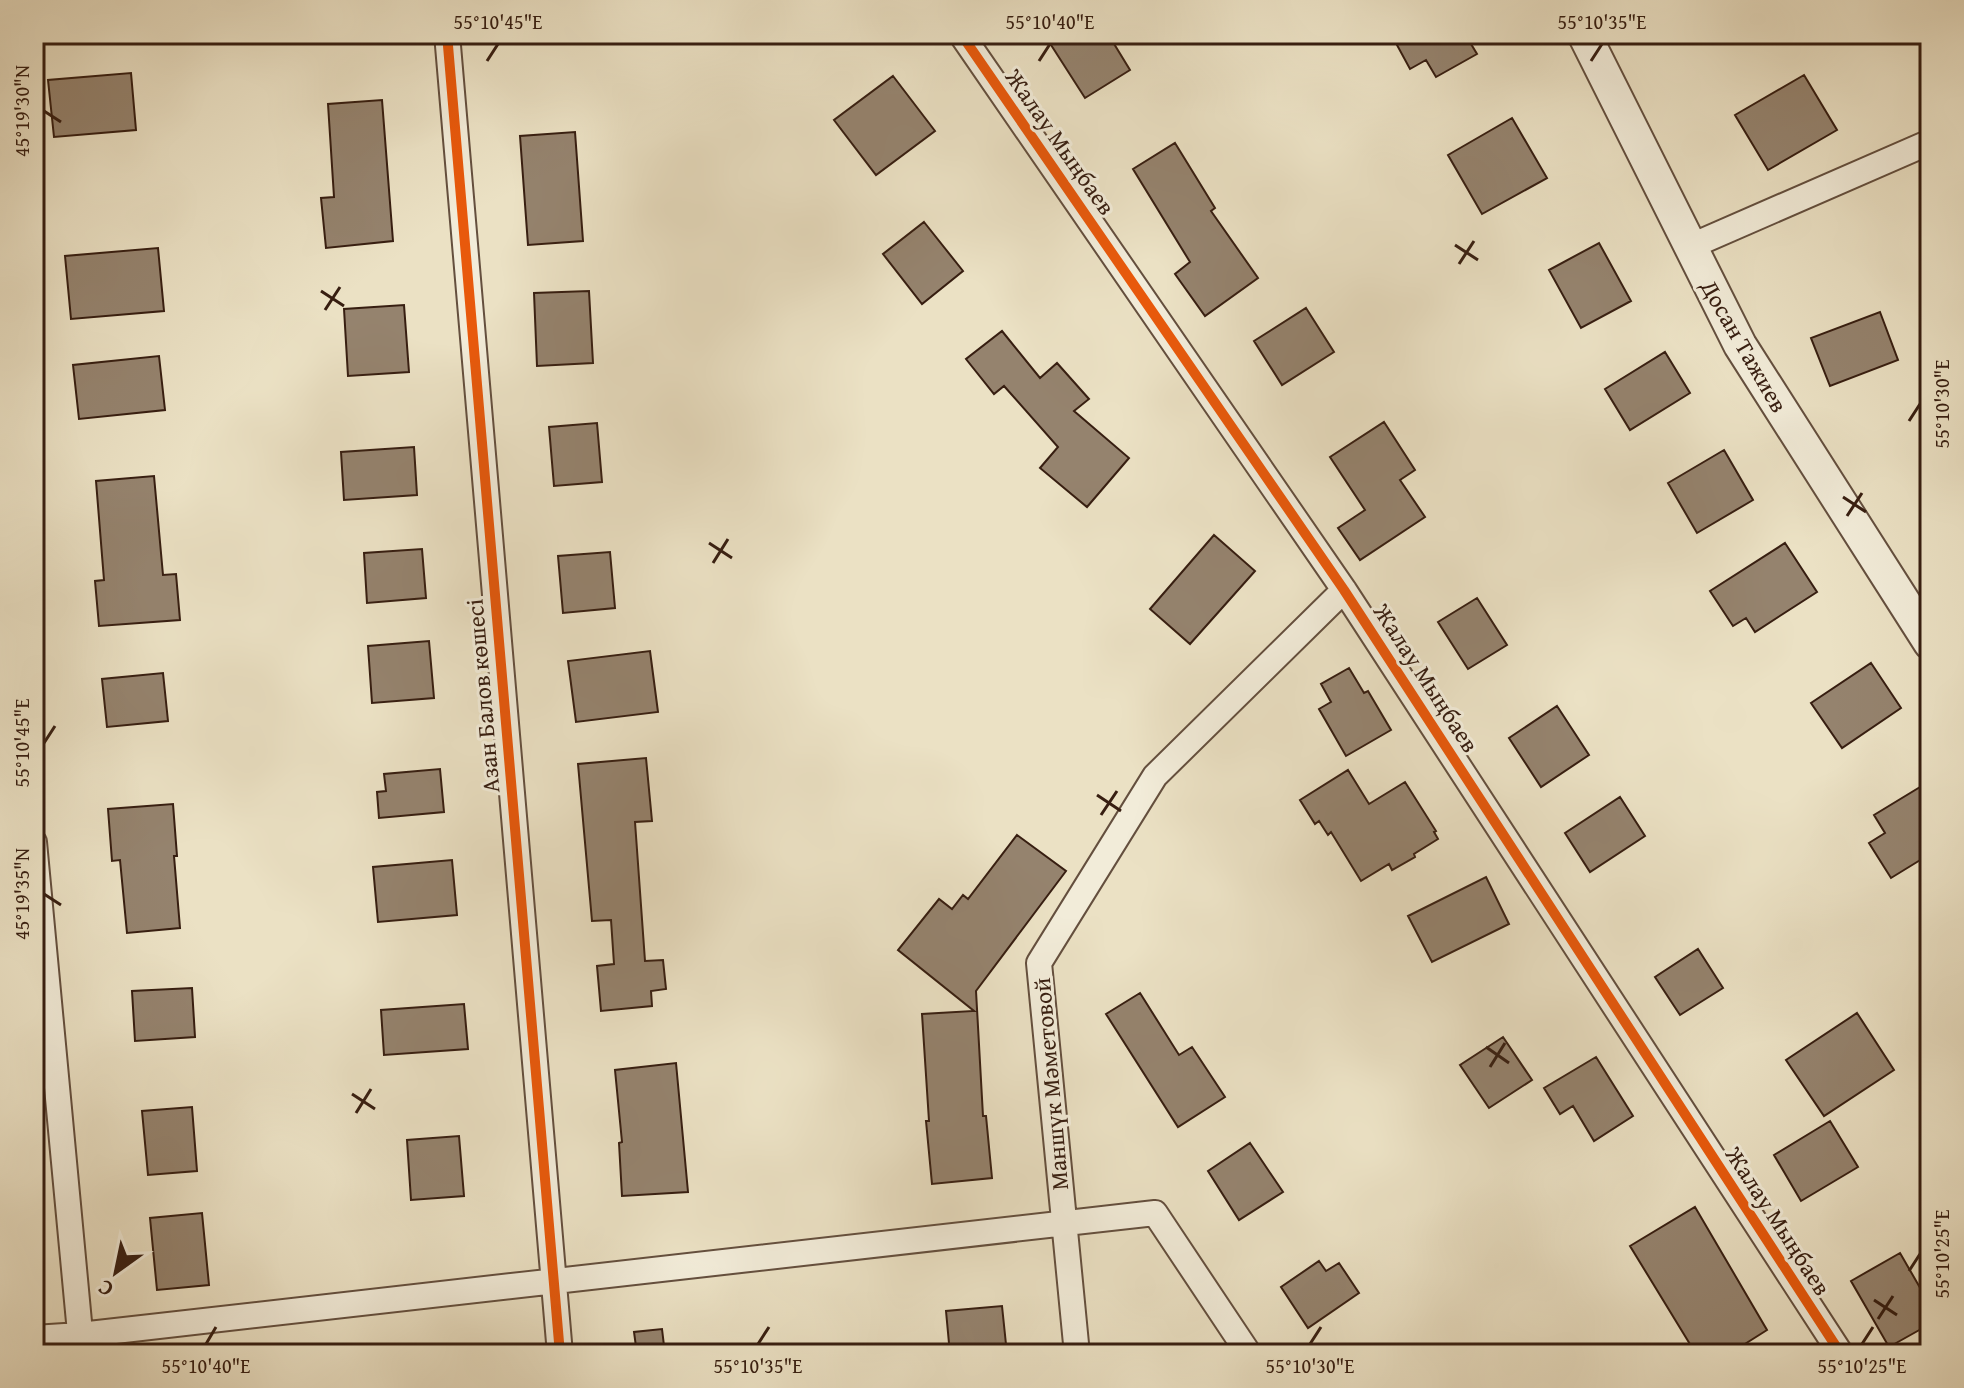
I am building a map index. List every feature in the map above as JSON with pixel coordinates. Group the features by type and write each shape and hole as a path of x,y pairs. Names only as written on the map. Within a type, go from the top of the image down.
{"street":[{"name":"Азан Балов көшесі","path":"447,34 560,1354"},
{"name":"Жалау Мыңбаев","path":"961,34 1344,590 1841,1354"},
{"name":"Досан Тажиев","path":"1584,34 1740,345 1930,643"},
{"path":"1689,247 1930,142"},
{"name":"Маншүк Мәметовой","path":"1077,1354 1039,963 1155,776 1344,590"},
{"path":"34,842 81,1345"},
{"path":"34,1338 81,1345 552,1281 1155,1213 1249,1354"}],"building":[{"path":"1044,34 1108,34 1130,70 1085,98"},
{"path":"1391,34 1465,34 1477,54 1436,77 1426,60 1410,69"},
{"path":"131,73 136,130 54,137 48,80"},
{"path":"1804,75 1837,130 1768,170 1735,115"},
{"path":"893,76 935,131 876,175 834,120"},
{"path":"382,100 393,241 326,248 321,198 334,197 328,104"},
{"path":"1512,118 1547,178 1482,214 1448,155"},
{"path":"575,132 583,241 528,245 520,136"},
{"path":"1175,143 1215,208 1211,211 1258,278 1205,316 1175,274 1190,262 1133,169"},
{"path":"924,222 963,271 922,304 883,254"},
{"path":"1599,243 1631,301 1581,328 1549,270"},
{"path":"158,248 164,311 71,319 65,256"},
{"path":"589,291 593,363 537,366 534,293"},
{"path":"404,305 409,372 348,376 344,309"},
{"path":"1306,308 1334,352 1282,385 1254,341"},
{"path":"1880,312 1898,360 1830,386 1811,338"},
{"path":"1002,331 1040,378 1057,363 1089,399 1074,411 1129,458 1087,507 1040,468 1058,447 1004,386 994,394 966,359"},
{"path":"1665,352 1690,393 1630,430 1605,389"},
{"path":"159,356 165,410 79,419 73,365"},
{"path":"1384,422 1415,470 1400,480 1425,517 1360,560 1338,528 1365,510 1330,457"},
{"path":"597,423 602,482 554,486 549,427"},
{"path":"414,447 417,495 344,500 341,452"},
{"path":"1724,450 1753,500 1697,533 1668,483"},
{"path":"154,476 163,575 176,574 180,620 99,626 95,581 104,580 96,481"},
{"path":"1214,535 1255,571 1190,644 1150,609"},
{"path":"1785,543 1817,592 1755,632 1746,618 1733,626 1710,591"},
{"path":"422,549 426,598 367,603 364,553"},
{"path":"610,552 615,608 563,613 558,556"},
{"path":"1477,598 1507,645 1468,669 1438,622"},
{"path":"429,641 434,698 372,703 368,646"},
{"path":"650,651 658,712 576,722 568,661"},
{"path":"1871,663 1901,708 1842,748 1811,703"},
{"path":"1349,668 1364,693 1368,691 1391,730 1346,756 1319,709 1331,702 1321,684"},
{"path":"163,673 168,721 107,727 102,679"},
{"path":"1557,706 1589,755 1541,787 1509,738"},
{"path":"646,758 652,821 635,822 645,961 663,960 666,989 651,991 652,1006 601,1011 597,966 614,964 611,920 592,921 578,764"},
{"path":"440,769 444,812 379,818 377,792 386,791 384,774"},
{"path":"1348,770 1369,804 1405,782 1438,839 1392,870 1389,864 1361,881 1331,832 1328,835 1319,821 1315,824 1300,800"},
{"path":"1930,781 1930,854 1891,878 1869,843 1885,833 1874,815"},
{"path":"1620,797 1645,836 1590,872 1565,833"},
{"path":"173,804 180,928 127,933 120,860 112,861 108,809"},
{"path":"1017,835 1066,871 976,991 983,1116 986,1116 992,1178 932,1184 922,1014 974,1011 898,950 939,899 952,909 963,895 968,899"},
{"path":"452,860 457,915 378,922 373,867"},
{"path":"1486,877 1509,924 1432,962 1408,916"},
{"path":"1698,949 1723,988 1680,1015 1655,977"},
{"path":"192,988 195,1037 135,1041 132,991"},
{"path":"1140,993 1179,1055 1192,1047 1225,1097 1178,1127 1106,1014"},
{"path":"464,1004 468,1049 384,1055 381,1010"},
{"path":"1857,1013 1894,1070 1824,1116 1786,1060"},
{"path":"1503,1037 1532,1080 1489,1108 1460,1065"},
{"path":"1596,1057 1633,1116 1594,1141 1573,1106 1560,1114 1544,1088"},
{"path":"676,1063 688,1192 622,1196 619,1143 622,1142 615,1070"},
{"path":"192,1107 197,1171 148,1175 142,1111"},
{"path":"1830,1121 1858,1167 1801,1201 1774,1155"},
{"path":"459,1136 464,1196 411,1200 407,1140"},
{"path":"1250,1143 1283,1192 1239,1220 1208,1171"},
{"path":"1695,1207 1767,1330 1729,1354 1696,1354 1630,1246"},
{"path":"202,1213 209,1285 157,1290 150,1218"},
{"path":"1900,1253 1930,1305 1930,1324 1889,1347 1851,1281"},
{"path":"1319,1261 1326,1271 1339,1263 1359,1293 1308,1328 1281,1287"},
{"path":"1002,1306 1007,1354 950,1354 946,1311"},
{"path":"662,1329 665,1354 637,1354 634,1332"}],"cycle path":[{"path":"447,34 560,1354"},
{"path":"961,34 1344,590 1841,1354"}]}
